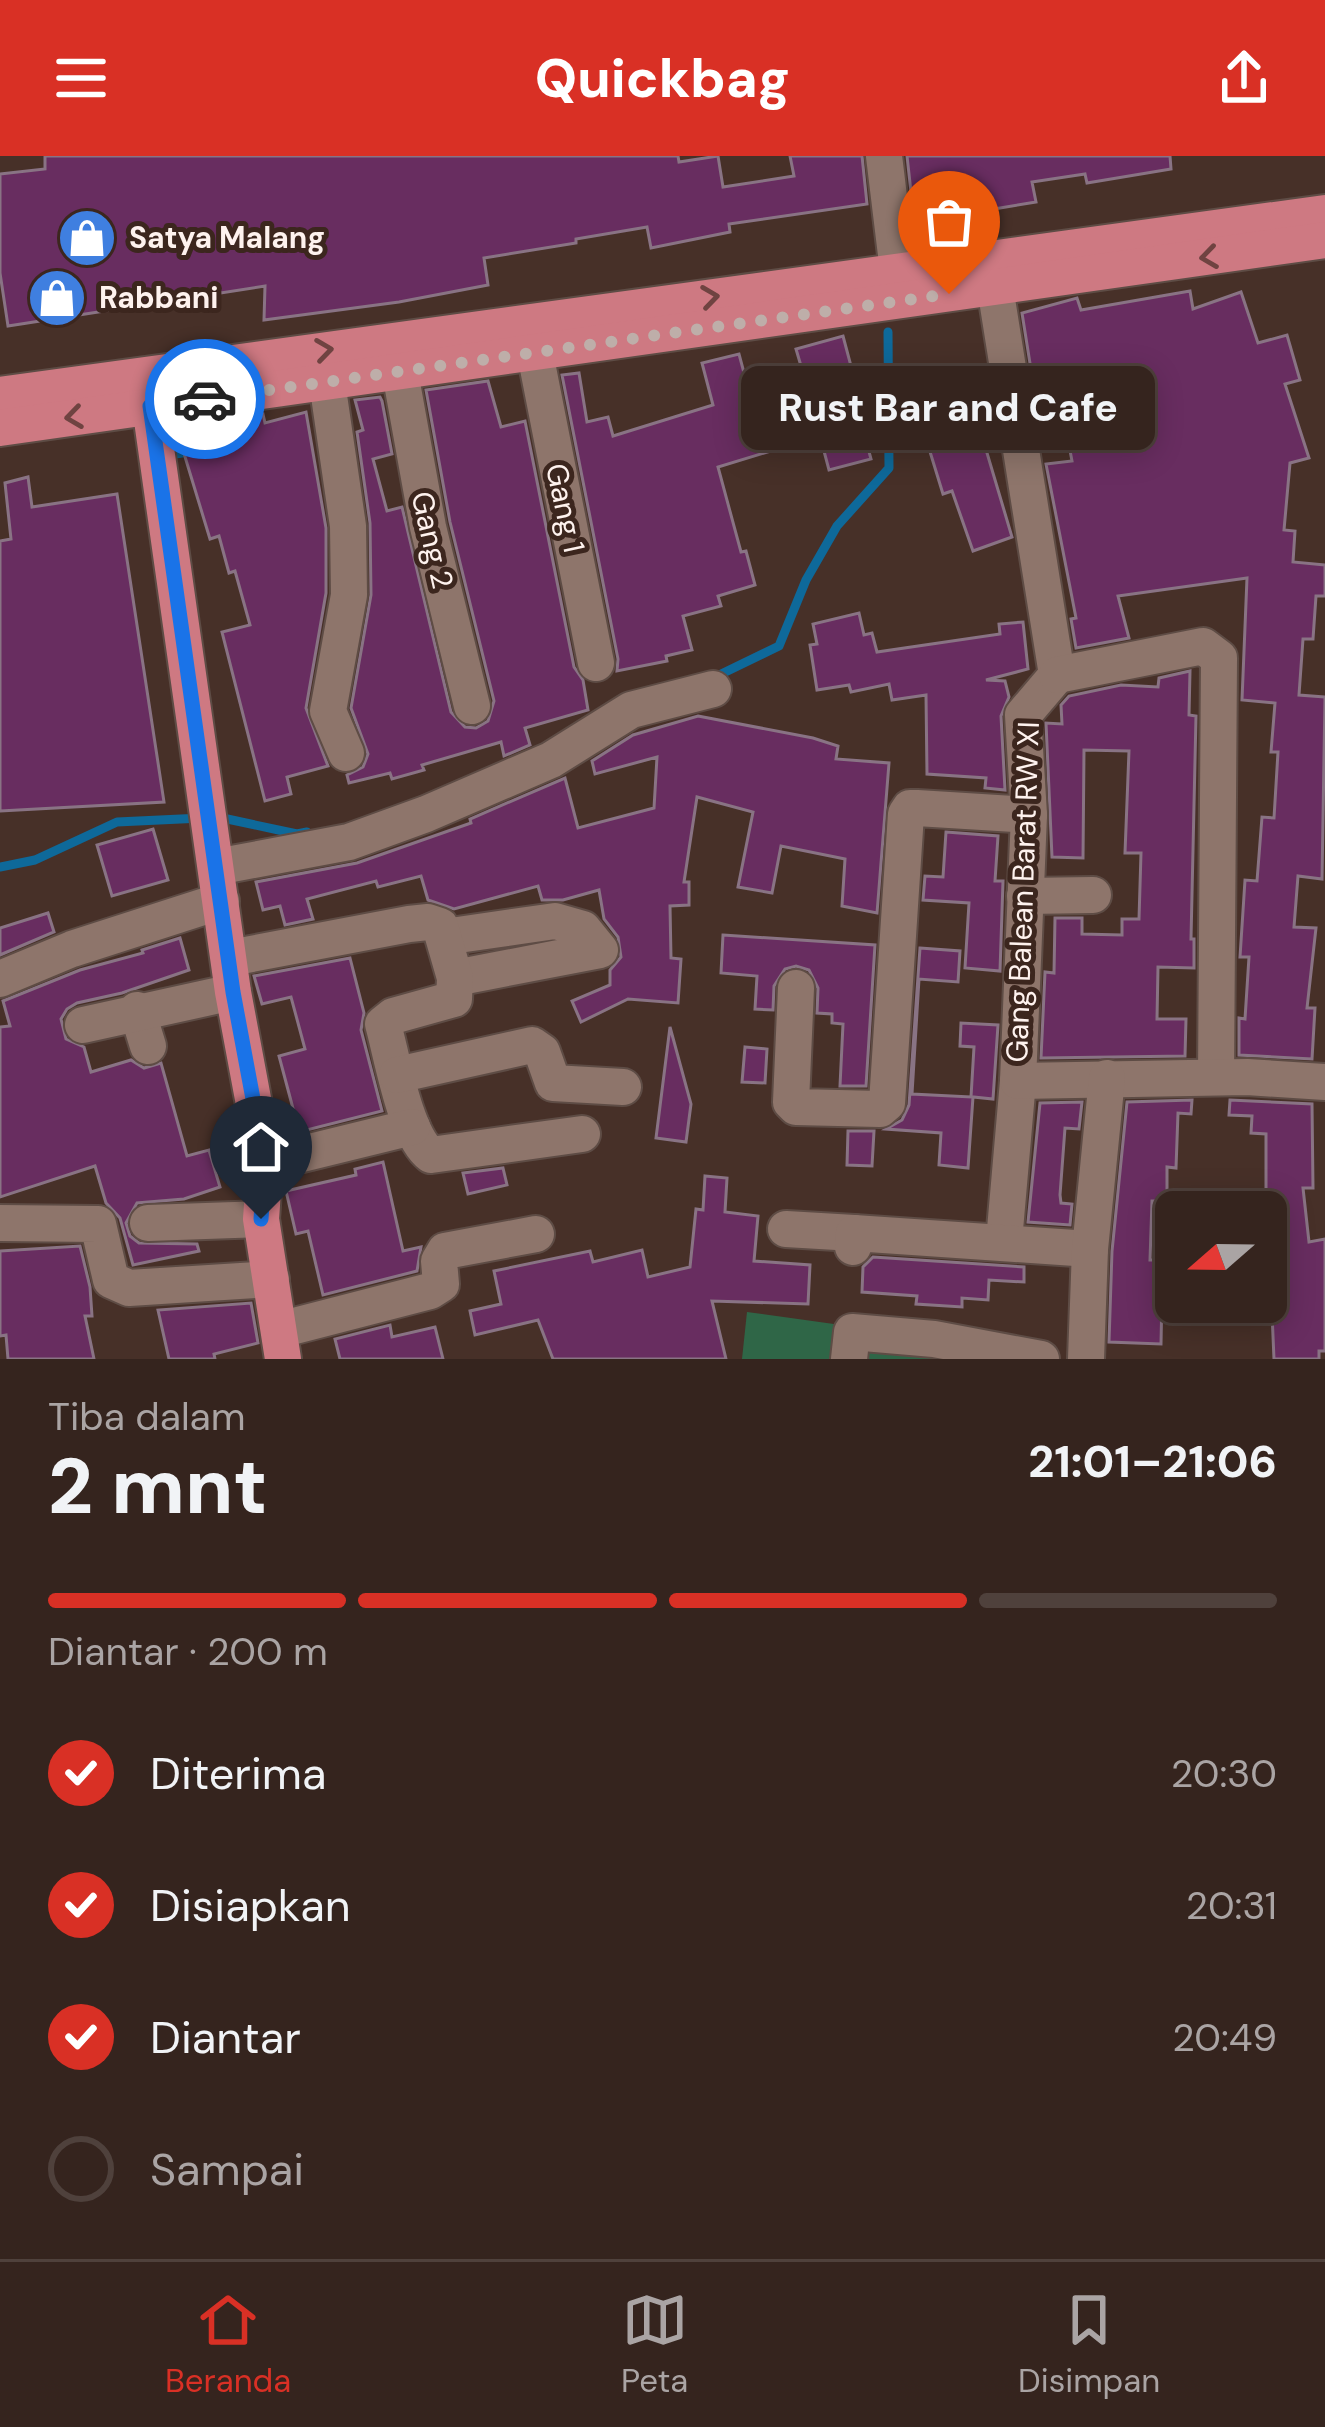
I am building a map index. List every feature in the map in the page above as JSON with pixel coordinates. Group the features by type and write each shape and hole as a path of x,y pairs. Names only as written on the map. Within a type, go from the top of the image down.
{"main road":[{"path":"0,394 1325,212"},
{"path":"0,428 1325,240"},
{"path":"150,406 232,975 265,1163 261,1219 281,1344"}],"street":[{"path":"884,156 898,271"},
{"path":"995,287 1057,675 1181,648 1203,646 1219,658 1216,1077"},
{"name":"Gang 1","path":"535,353 596,663"},
{"name":"Gang 2","path":"400,372 428,527 472,706"},
{"path":"328,382 347,526 349,595 328,711 346,753"},
{"name":"Gang Balean Barat RW XI","path":"1004,1241 1018,1081 1029,815 1023,715 1057,675"},
{"path":"0,979 73,949 214,851 349,842 551,760 631,710 713,688"},
{"path":"796,988 791,1102 796,1107 880,1108 887,1103 906,814 917,808 1029,815"},
{"path":"1025,896 1093,895"},
{"path":"443,937 556,921 583,929 600,950 455,978"},
{"path":"83,1025 232,975 428,922 440,926 455,978 454,999 386,1019 383,1024 423,1149 431,1155 582,1134"},
{"path":"137,1010 148,1046"},
{"path":"398,1075 532,1045 542,1052 553,1084 623,1087"},
{"path":"1018,1081 1216,1077 1325,1082"},
{"path":"1086,1359 1090,1249 1107,1078"},
{"path":"265,1163 412,1126"},
{"path":"148,1223 261,1219"},
{"path":"0,1223 98,1224 111,1280 129,1288 271,1280"},
{"path":"786,1229 854,1240 1004,1241 1090,1249"},
{"path":"281,1344 430,1291 441,1284 439,1261 445,1251 536,1234"},
{"path":"849,1359 852,1332 934,1339 1041,1359"}],"green space":[{"path":"747,1312 841,1325 1011,1359 742,1359"}],"building":[{"path":"45,156 678,156 679,162 718,156 723,187 794,176 790,156 862,156 867,204 729,224 730,232 651,248 647,227 484,258 488,285 399,302 264,320 265,286 8,326 0,273 0,174 45,169"},
{"path":"907,156 1170,156 1171,169 1087,183 1085,174 1032,182 1036,202 994,209 992,198 968,201 967,192 912,201"},
{"path":"1190,291 1193,309 1241,292 1258,343 1287,335 1300,380 1285,384 1309,458 1290,463 1284,530 1295,531 1293,562 1325,565 1325,596 1316,596 1313,639 1303,639 1299,695 1325,697 1322,879 1298,876 1294,927 1316,928 1307,1008 1315,1008 1312,1059 1239,1055 1239,1018 1245,1019 1249,957 1240,957 1245,880 1257,881 1262,817 1274,818 1278,752 1271,752 1275,703 1242,700 1247,578 1118,596 1129,638 1076,648 1071,619 1076,618 1046,464 1072,461 1064,419 1039,420 1022,313 1077,298 1081,310"},
{"path":"843,336 851,366 846,367 871,459 829,470 820,436 718,467 755,585 718,596 721,606 683,616 692,650 666,656 667,661 617,671 562,375 579,373 587,422 608,417 613,436 713,405 702,363 739,354 751,399 806,383 796,349"},
{"path":"488,381 501,427 525,421 574,667 583,680 588,710 525,728 530,745 504,756 501,742 422,765 424,770 392,779 390,773 349,783 347,775 363,767 368,754 351,708 371,595 370,523 357,432 363,430 355,400 380,397 382,401 392,454 373,459 387,511 402,507 451,712 465,727 476,728 488,721 494,701 450,522 426,390"},
{"path":"306,412 326,528 326,593 306,708 328,766 287,777 291,794 265,801 222,632 250,625 219,536 210,539 179,437 263,414 265,423"},
{"path":"979,426 1012,537 973,551 952,491 943,494 927,442"},
{"path":"28,477 32,507 117,494 164,802 0,811 0,541 11,539 5,483"},
{"path":"859,613 864,635 872,633 877,652 1000,634 999,624 1023,622 1028,669 986,680 1005,681 1009,697 1001,716 1005,790 985,788 986,778 927,774 926,695 892,700 889,684 851,692 849,685 817,690 810,645 817,644 813,624"},
{"path":"1190,671 1189,715 1196,716 1194,968 1158,967 1157,1019 1186,1019 1185,1056 1041,1058 1045,972 1054,973 1055,918 1082,918 1082,934 1122,935 1122,919 1139,919 1141,853 1125,853 1129,751 1084,750 1083,858 1052,857 1046,723 1062,724 1061,705 1069,696 1121,685 1158,687 1159,678"},
{"path":"698,716 813,738 838,746 836,759 889,763 877,913 842,906 845,859 781,846 772,893 738,887 753,812 697,797 684,882 689,882 689,905 670,906 671,958 681,959 678,1003 628,999 581,1022 572,1001 610,985 610,970 621,957 618,937 604,919 599,890 563,900 542,900 538,886 454,909 428,900 421,876 378,887 376,881 307,899 313,919 285,925 280,906 263,910 256,882 357,863 471,823 470,819 565,778 578,828 654,808 657,757 595,774 592,761 633,735"},
{"path":"153,829 168,880 112,896 97,845"},
{"path":"946,832 998,836 995,881 1003,881 1000,971 965,968 969,903 923,900 925,876 943,877"},
{"path":"48,913 54,932 0,955 0,928"},
{"path":"723,935 875,945 866,1086 840,1086 843,1024 832,1023 832,1014 817,1013 818,988 809,970 785,969 774,986 773,1010 755,1009 757,976 721,973"},
{"path":"180,938 189,970 77,1003 61,1019 66,1039 84,1047 91,1072 131,1060 144,1068 161,1063 187,1156 209,1150 220,1187 184,1199 137,1203 126,1223 130,1236 139,1243 197,1244 199,1251 133,1265 120,1218 106,1203 95,1166 0,1197 0,1027 10,1026 3,1001"},
{"path":"920,948 960,951 958,982 919,979 912,1094 971,1097 974,1047 960,1046 961,1023 998,1025 993,1099 973,1097 968,1168 939,1165 941,1133 886,1129 902,1120 909,1105"},
{"path":"350,958 364,1013 361,1030 382,1111 291,1134 287,1118 295,1116 279,1056 305,1049 291,997 262,1004 254,976"},
{"path":"670,1027 691,1104 686,1142 656,1138"},
{"path":"745,1047 767,1049 765,1083 742,1082"},
{"path":"1192,1100 1191,1114 1178,1113 1176,1168 1167,1167 1167,1191 1155,1191 1152,1201 1150,1260 1155,1260 1155,1323 1161,1323 1161,1344 1109,1342 1112,1251 1127,1102"},
{"path":"1230,1100 1312,1104 1313,1188 1303,1188 1309,1242 1325,1239 1325,1351 1319,1351 1319,1359 1274,1359 1272,1323 1287,1323 1287,1191 1266,1191 1266,1134 1251,1133 1252,1116 1229,1115"},
{"path":"1082,1102 1079,1129 1065,1128 1060,1195 1061,1203 1072,1204 1070,1225 1028,1222 1040,1103"},
{"path":"848,1131 874,1131 872,1166 847,1165"},
{"path":"383,1162 403,1251 421,1247 417,1271 323,1295 308,1231 296,1234 286,1191 356,1175 355,1169"},
{"path":"503,1168 507,1185 468,1194 463,1173"},
{"path":"705,1176 727,1178 725,1212 758,1216 754,1261 810,1265 808,1304 712,1301 726,1359 553,1359 538,1320 475,1335 470,1311 501,1304 494,1271 590,1251 593,1262 642,1250 648,1277 690,1267"},
{"path":"80,1246 90,1287 92,1316 85,1316 94,1359 8,1359 6,1335 0,1336 0,1251"},
{"path":"873,1257 1024,1267 1024,1282 989,1280 988,1300 962,1298 962,1307 916,1304 917,1296 862,1292 863,1267"},
{"path":"251,1303 258,1343 214,1354 215,1359 169,1359 158,1310"},
{"path":"390,1325 392,1337 435,1327 443,1359 340,1359 335,1339"}],"waterway":[{"path":"713,678 779,646 806,580 837,526 889,468 888,332"},
{"path":"175,454 182,453"},
{"path":"218,817 297,834 307,832"},
{"path":"0,867 35,860 117,822 202,818"}],"way so far":[{"path":"205,399 949,294"}],"place":[{"name":"Satya Malang","path":"87,238"},
{"name":"Rust Bar and Cafe","path":"949,294"},
{"name":"Rabbani","path":"57,298"}],"route":[{"path":"205,399 150,406 233,992 265,1163 261,1219"}]}
